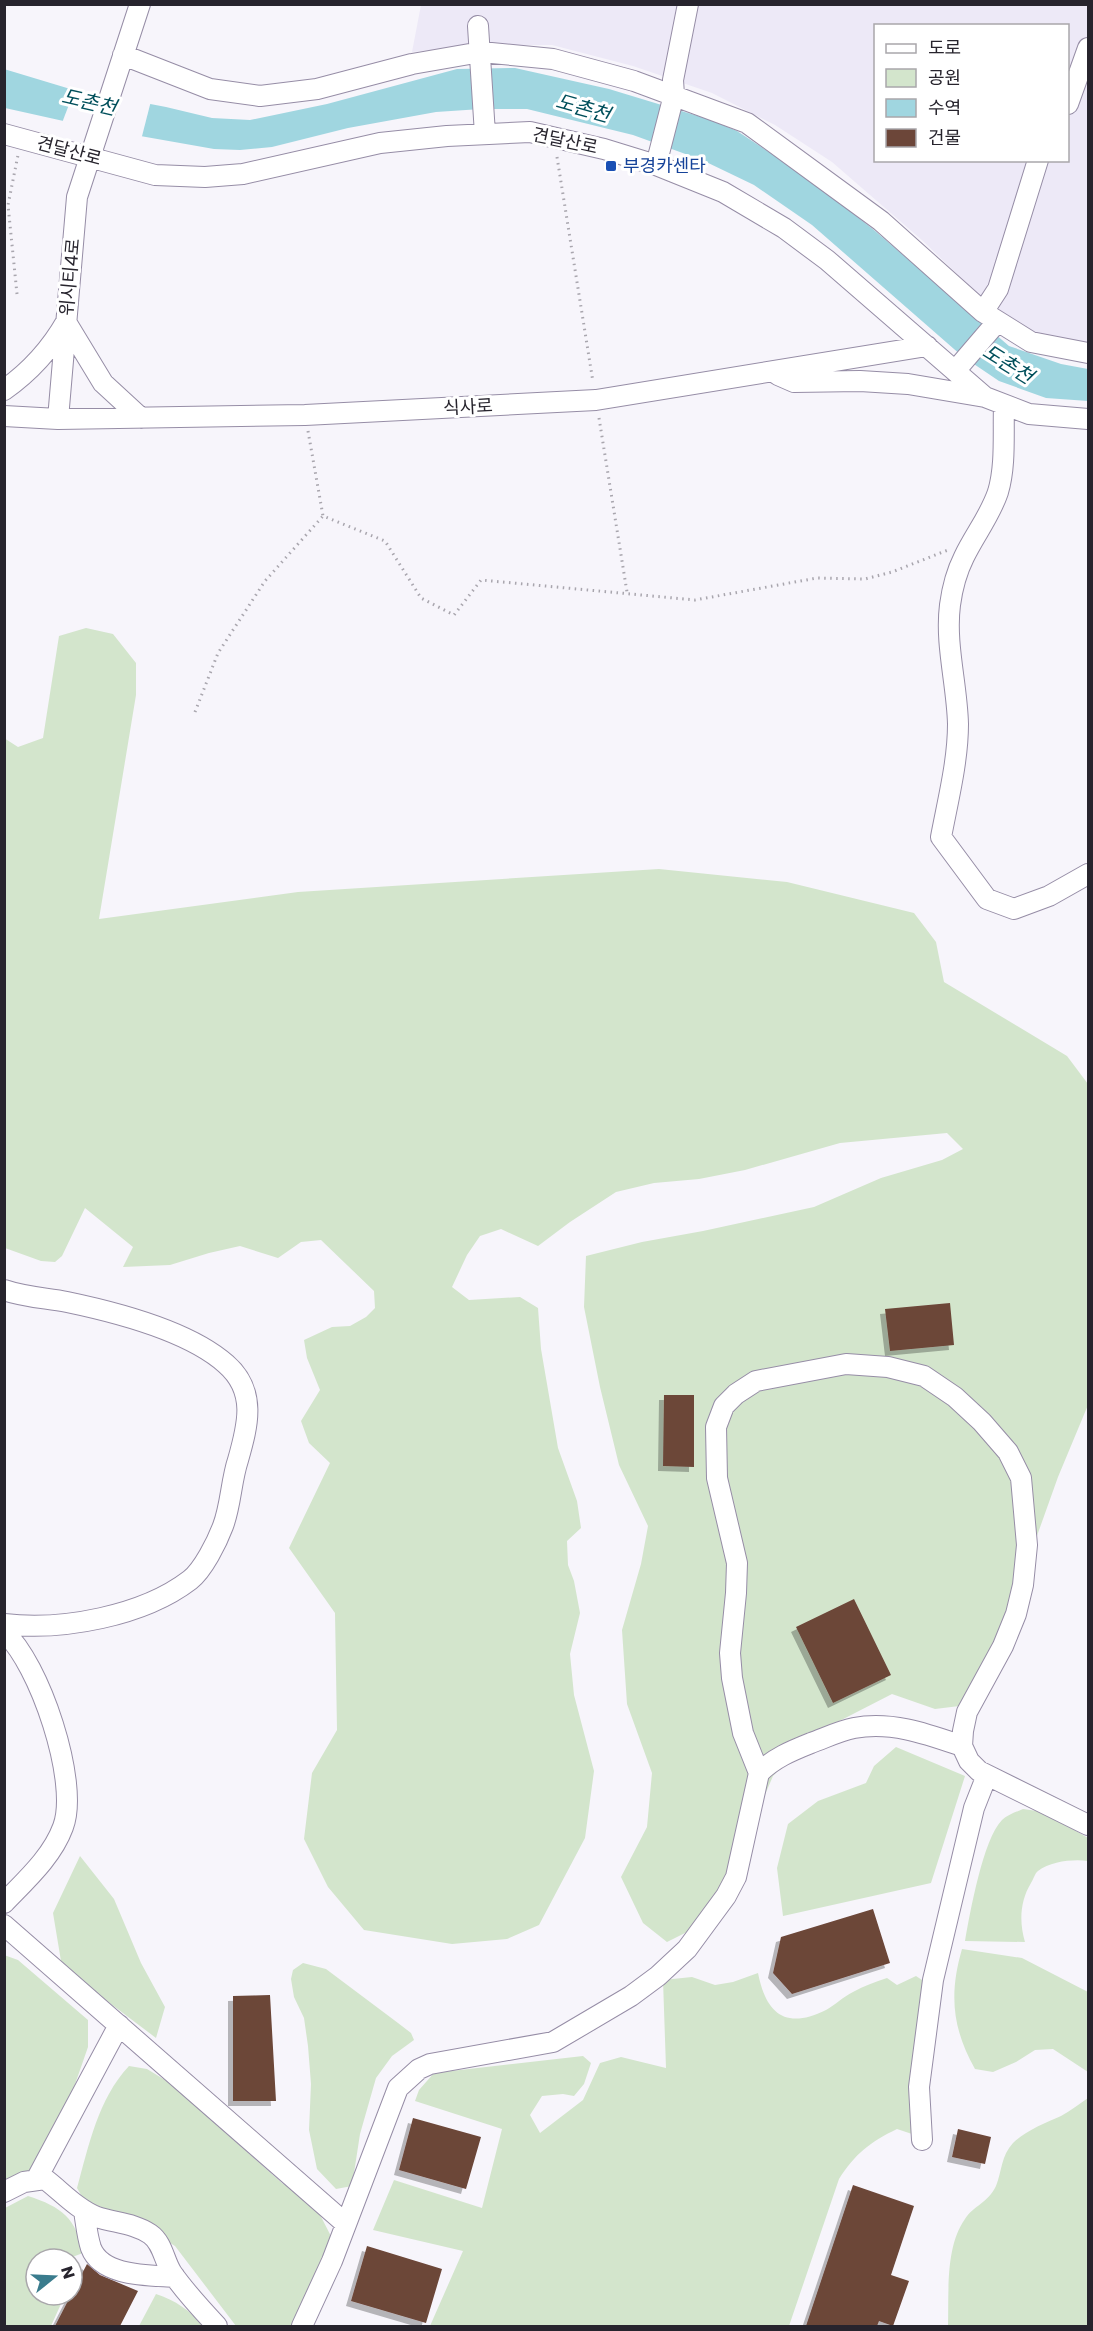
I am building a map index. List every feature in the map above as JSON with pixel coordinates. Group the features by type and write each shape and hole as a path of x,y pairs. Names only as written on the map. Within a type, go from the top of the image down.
{"street":[{"path":"140,4 121,64 210,89 260,96 317,89 412,64 481,58 553,59 634,81 673,100 747,123 881,221 991,320 1031,342 1089,353"},
{"path":"657,160 673,100 674,80 688,4"},
{"path":"478,26 485,128"},
{"path":"1069,101 1089,48"},
{"name":"위시티4로","path":"58,419 77,197 121,64"},
{"name":"견달산로","path":"13,136 94,147 155,175 205,177 243,174 380,143 485,128 530,132 657,160 723,192 784,228 827,260 927,346 957,368 985,397 1029,414 1089,419"},
{"path":"957,368 991,320 998,289 1037,162"},
{"path":"4,390 38,363 54,344 66,322"},
{"path":"66,322 103,383 141,418"},
{"name":"식사로","path":"4,416 58,419 305,415 596,400 773,373 927,346"},
{"path":"773,373 794,382 850,381 908,384 985,397"},
{"path":"1004,406 999,491 988,517 963,557 951,604 949,629 958,725 956,754 941,837 987,899 1014,909 1049,896 1089,874"},
{"path":"4,1290 68,1302 134,1320 194,1341 226,1364 241,1381 248,1405 247,1429 237,1463 224,1525 210,1553 192,1578 161,1598 135,1610 112,1616 30,1627 4,1624"},
{"path":"759,1773 743,1733 732,1678 730,1653 736,1593 736,1563 731,1532 717,1478 716,1427 724,1406 736,1394 756,1381 846,1364 888,1367 924,1376 955,1397 982,1422 1008,1452 1021,1478 1027,1545 1023,1586 1016,1614 1003,1646 967,1712 962,1746 969,1761 979,1771 1089,1825"},
{"path":"4,1632 16,1644 31,1668 55,1730 63,1759 67,1813 51,1851 4,1903"},
{"path":"302,2326 332,2261 398,2088 409,2077 430,2064 553,2042 631,1996 658,1976 687,1949 726,1896 736,1877 759,1773 784,1754 854,1728 881,1726 907,1728 962,1746"},
{"path":"922,2140 919,2087 933,1980 974,1809 987,1775"},
{"path":"4,1925 346,2224"},
{"path":"36,2180 119,2025"},
{"path":"4,2192 24,2182 45,2179 84,2211 138,2228 152,2235 162,2249 175,2277 217,2326"},
{"path":"84,2211 92,2250 110,2268 175,2277"}],"path":[{"path":"13,136 8,205 17,294"},
{"path":"554,138 627,593"},
{"path":"305,415 322,516"},
{"path":"322,516 385,540 421,598 454,615 481,580 695,600 817,578 865,579 892,572 975,540"},
{"path":"195,712 218,653 266,581 322,516"}],"shaded area":[{"path":"421,5 1088,5 1088,343 1029,335 988,304 923,241 832,162 775,125 712,93 633,66 552,45 480,45 412,52"}],"green space":[{"path":"86,628 113,634 136,663 136,695 99,919 298,892 659,869 787,882 914,913 936,942 944,982 1067,1056 1088,1084 1088,1405 1058,1477 1003,1631 984,1703 935,1709 892,1694 816,1733 773,1776 724,1891 697,1927 667,1942 643,1923 621,1877 647,1827 652,1773 627,1704 622,1630 641,1564 648,1526 619,1465 600,1387 584,1307 586,1256 642,1242 814,1207 881,1178 942,1160 963,1149 947,1133 840,1143 745,1170 699,1179 654,1183 616,1192 538,1246 501,1229 480,1236 467,1255 452,1287 469,1300 520,1297 538,1308 541,1349 558,1448 577,1501 581,1528 567,1541 568,1565 574,1581 580,1613 570,1654 574,1695 594,1771 585,1838 539,1925 507,1939 452,1944 364,1930 328,1887 304,1839 312,1773 337,1730 335,1613 289,1548 330,1463 309,1443 301,1421 320,1390 307,1358 304,1340 332,1327 350,1326 366,1317 375,1308 374,1291 321,1240 301,1242 278,1258 240,1246 170,1265 123,1267 133,1247 85,1208 62,1256 55,1262 41,1261 5,1248 4,738 18,747 43,738 59,636"},
{"path":"896,1747 965,1776 931,1883 783,1916 777,1868 788,1824 818,1801 866,1783 874,1766"},
{"path":"1023,1809 1044,1812 1088,1838 1088,1861 1056,1863 1037,1872 1027,1890 1023,1904 1021,1919 1025,1942 965,1941 978,1877 989,1843 1002,1820"},
{"path":"80,1856 114,1899 141,1963 165,2007 156,2038 62,1967 53,1913"},
{"path":"962,1949 1022,1958 1088,1992 1088,2072 1053,2049 1035,2050 1016,2062 993,2072 975,2069 961,2039 955,2010 955,1981"},
{"path":"4,1955 18,1960 88,2020 88,2047 73,2090 39,2167 5,2181"},
{"path":"303,1963 326,1969 411,2033 414,2040 392,2056 376,2078 360,2134 352,2186 336,2189 317,2169 309,2130 311,2084 308,2046 304,2018 294,1997 291,1979 293,1970"},
{"path":"758,1973 766,1999 772,2008 789,2018 812,2016 826,2010 857,1990 887,1978 897,1985 916,1976 922,1980 924,1992 915,2135 897,2129 879,2139 851,2162 839,2179 789,2326 430,2326 463,2251 373,2230 394,2180 482,2208 502,2129 415,2101 419,2090 434,2073 583,2056 591,2063 584,2084 574,2096 563,2094 542,2096 530,2115 540,2133 583,2100 600,2063 621,2057 666,2068 663,1980 692,1977 715,1985 733,1982"},
{"path":"129,2066 147,2069 170,2083 282,2183 314,2203 336,2246 316,2272 303,2317 296,2326 236,2326 175,2246 139,2224 89,2209 77,2188 86,2155 109,2093"},
{"path":"1088,2098 1088,2326 948,2326 951,2256 965,2219 993,2192 1004,2158 1013,2143 1029,2131 1061,2116"},
{"path":"28,2196 50,2205 71,2222 80,2241 82,2247 24,2247 24,2307 60,2307 51,2326 5,2326 5,2208"},
{"path":"156,2294 182,2307 203,2326 139,2326"}],"water":[{"name":"도촌천","path":"515,68 609,89 711,120 737,131 805,176 874,230 1009,346 1061,364 1088,369 1088,401 1046,398 999,381 962,356 812,225 754,185 702,160 633,135 527,109 481,109 436,112 348,128 272,147 240,150 214,149 95,128 5,108 4,69 67,88 212,118 250,120 327,104 457,69"}],"pier":[{"path":"76,86 151,101 141,140 62,123"}],"building":[{"path":"950,1303 954,1345 890,1351 885,1309"},
{"path":"664,1395 694,1395 694,1467 663,1466"},
{"path":"854,1599 891,1675 833,1703 796,1627"},
{"path":"873,1909 890,1963 792,1994 773,1973 781,1937"},
{"path":"270,1995 276,2101 233,2101 233,1996"},
{"path":"413,2118 481,2137 466,2189 399,2170"},
{"path":"958,2129 991,2137 985,2164 952,2157"},
{"path":"853,2185 914,2206 891,2275 909,2281 893,2326 879,2321 877,2326 806,2326"},
{"path":"367,2246 442,2269 426,2323 351,2301"},
{"path":"87,2264 100,2275 138,2291 120,2326 55,2326 65,2307 84,2307 84,2270"}],"place":[{"name":"부경카센타","path":"611,166"}]}
